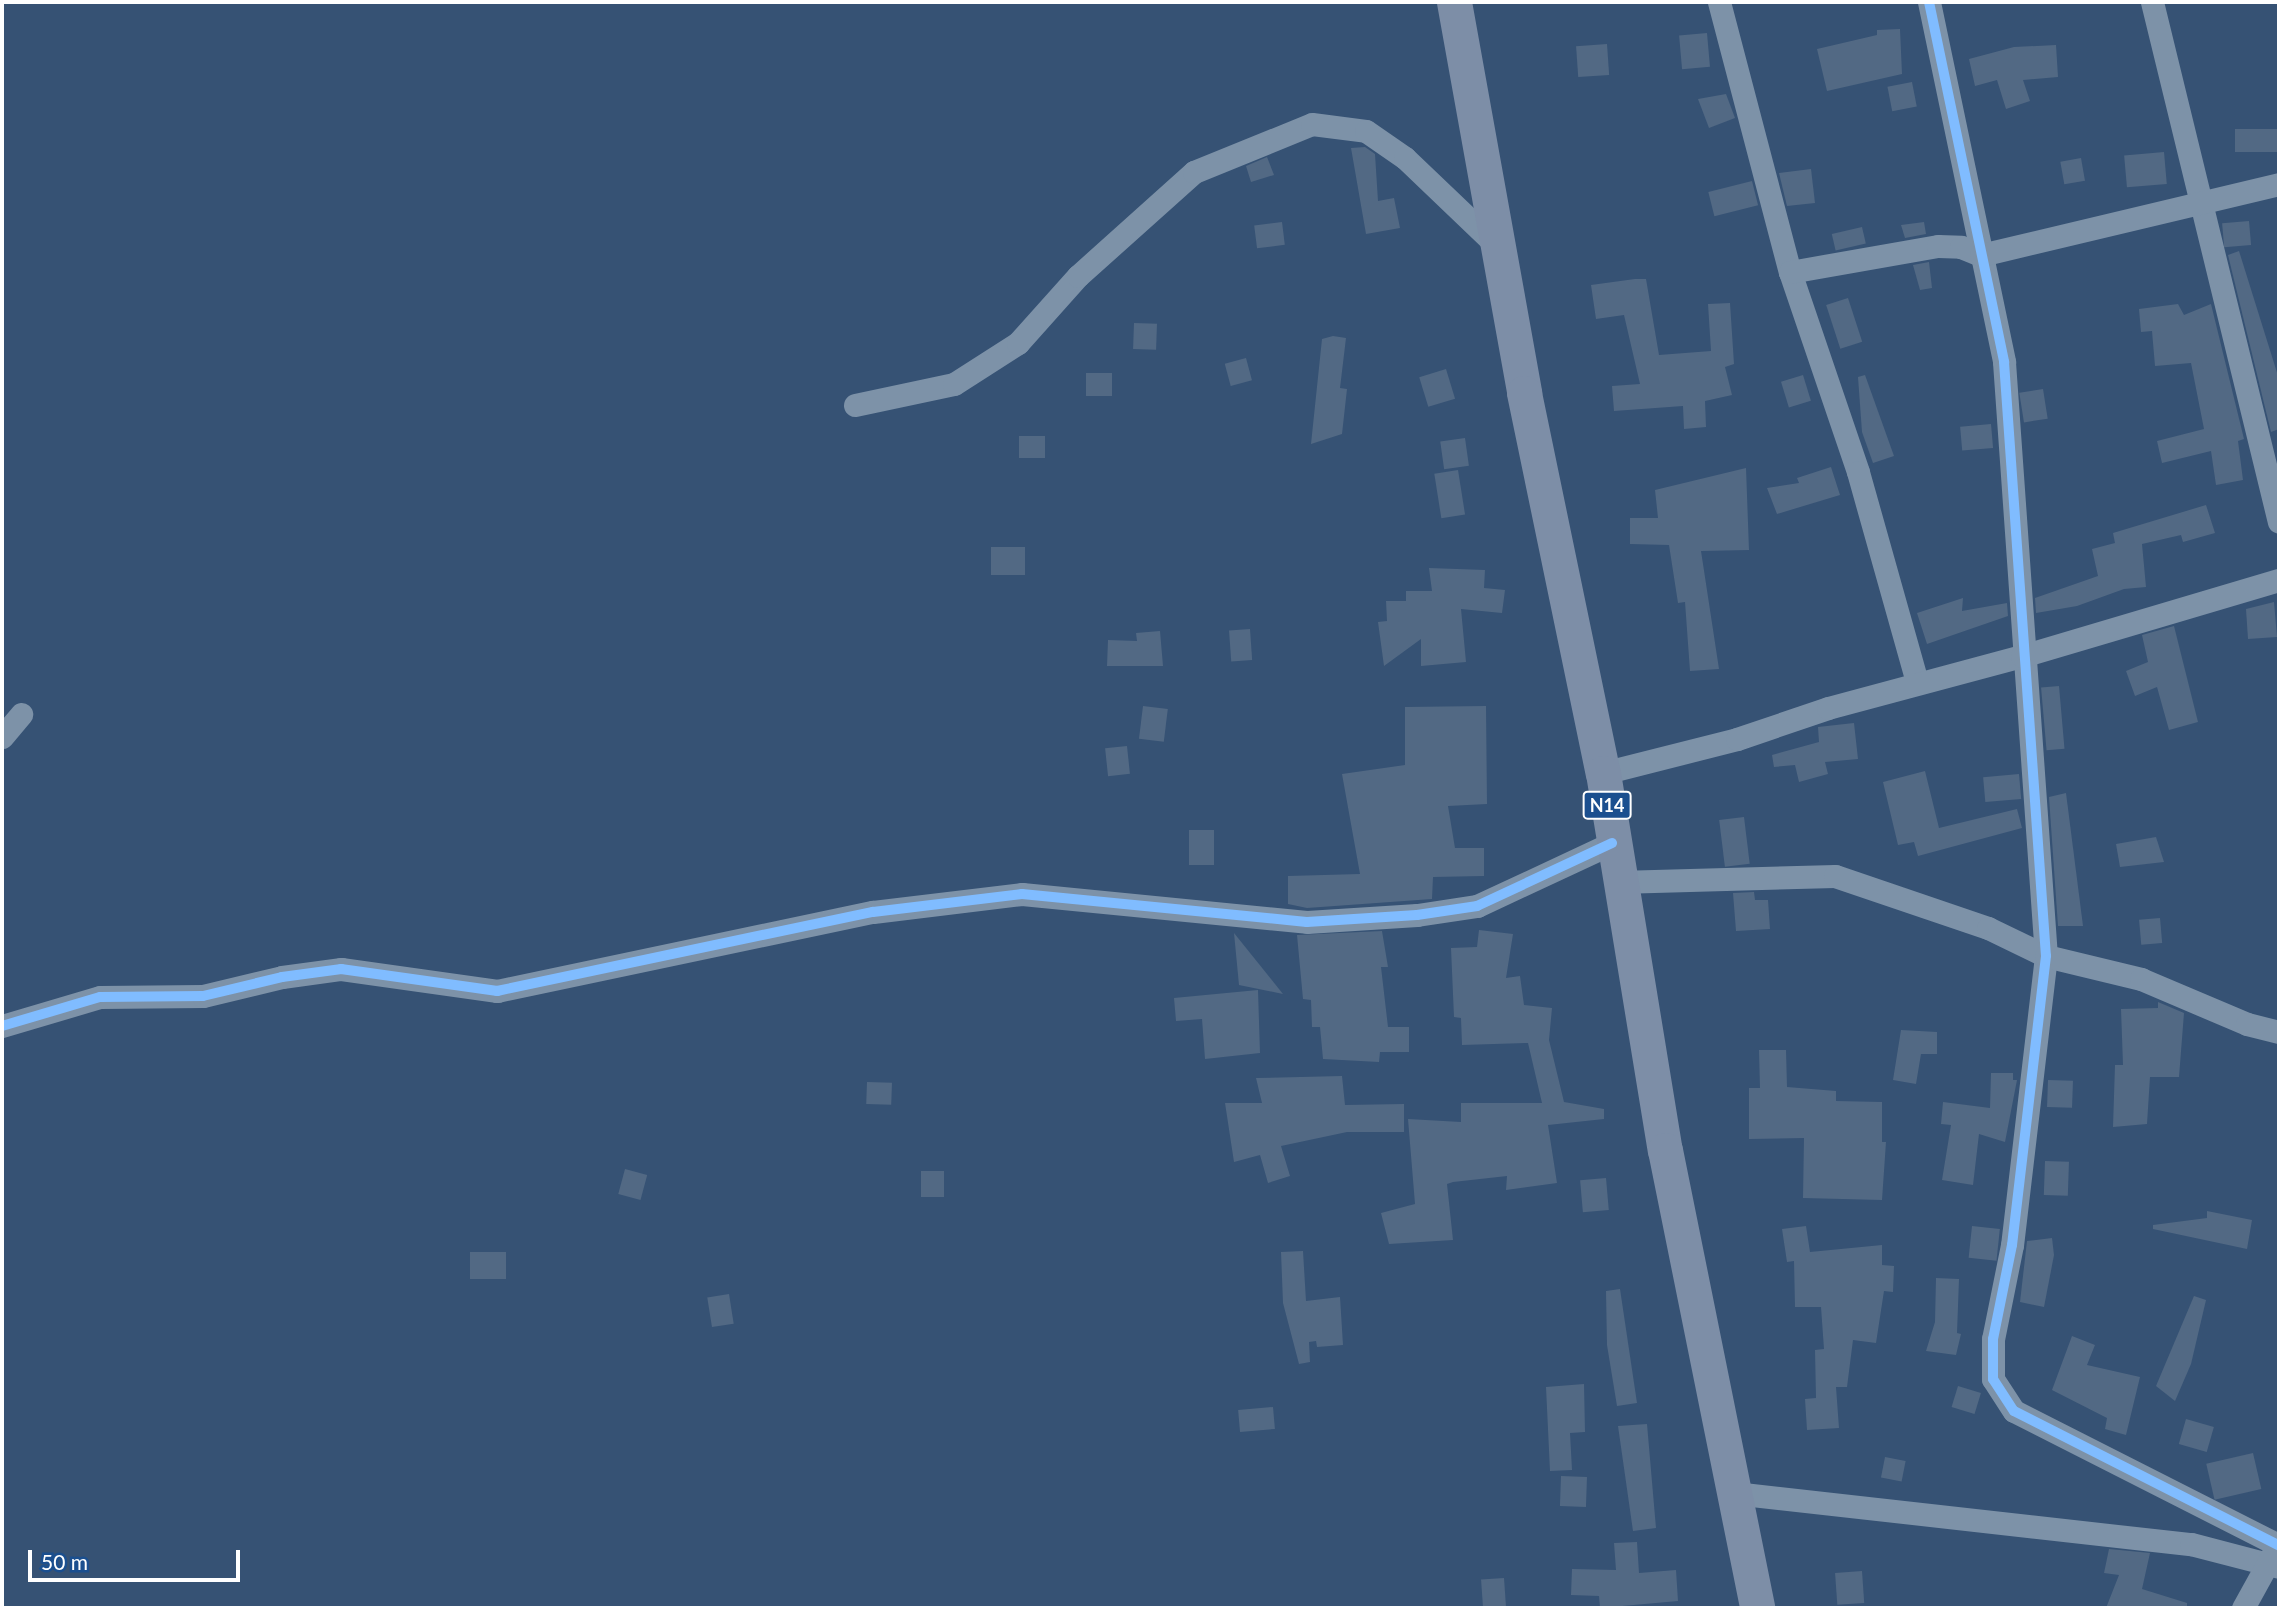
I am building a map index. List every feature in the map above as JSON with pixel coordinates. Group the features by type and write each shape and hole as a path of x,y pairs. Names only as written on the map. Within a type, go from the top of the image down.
{"main road":[{"name":"N14","path":"1454,2 1498,247 1603,773 1618,882 1665,1150 1757,1608"}],"street":[{"path":"1719,2 1790,272 1858,472 1917,682"},
{"path":"1930,2 2004,362 2022,656 2046,956 2012,1245 1993,1339 1993,1379 2014,1410 2276,1554"},
{"path":"2152,2 2198,200 2279,522"},
{"path":"855,405 954,384 1018,343 1078,276 1194,172 1312,124 1366,131 1405,158 1498,247"},
{"path":"1790,272 1938,246 1961,247 1981,255 2198,200 2279,184"},
{"path":"1603,773 1737,739 1917,682 2022,656 2279,580"},
{"path":"2,737 21,714"},
{"path":"2,1026 92,998 203,996 282,977 341,970 496,992 873,912 1022,894 1307,922 1417,915 1477,906 1612,843"},
{"path":"1618,882 1835,876 1988,928 2046,956 2141,979 2247,1024 2279,1032"},
{"path":"1734,1493 2276,1554"},
{"path":"2243,1608 2276,1554"}],"building":[{"path":"1900,29 1902,74 1827,91 1817,49 1877,35 1877,30"},
{"path":"1707,33 1710,67 1682,69 1679,35"},
{"path":"1607,44 1609,75 1578,77 1576,46"},
{"path":"2056,45 2058,77 2023,80 2030,101 2006,109 1997,80 1975,86 1969,59 2014,47"},
{"path":"1912,82 1917,107 1892,111 1887,87"},
{"path":"1726,94 1735,118 1709,128 1698,99"},
{"path":"2235,129 2279,129 2279,152 2235,152"},
{"path":"1365,147 1375,154 1378,201 1394,198 1400,228 1366,234 1351,148"},
{"path":"2164,152 2167,184 2127,187 2124,155"},
{"path":"1267,157 1274,175 1251,182 1246,166"},
{"path":"2081,158 2085,181 2064,184 2060,162"},
{"path":"1811,169 1815,203 1787,206 1779,173"},
{"path":"1752,181 1758,205 1714,216 1708,192"},
{"path":"2249,221 2251,245 2224,247 2222,223"},
{"path":"1282,222 1285,245 1257,248 1254,225"},
{"path":"1924,222 1926,234 1905,238 1901,225"},
{"path":"1862,227 1866,244 1836,251 1832,234"},
{"path":"2239,251 2279,379 2279,429 2271,432 2228,255"},
{"path":"1929,262 1932,288 1920,290 1913,265"},
{"path":"1646,279 1659,355 1711,351 1708,304 1730,303 1734,364 1725,367 1732,395 1705,401 1706,427 1684,429 1683,406 1614,411 1612,386 1640,384 1624,315 1596,319 1591,285"},
{"path":"1848,298 1862,342 1840,349 1826,305"},
{"path":"2178,304 2184,315 2211,304 2244,439 2238,441 2243,480 2216,485 2211,451 2162,463 2157,441 2204,429 2191,363 2155,366 2152,331 2141,332 2139,309"},
{"path":"1134,323 1157,324 1156,350 1133,349"},
{"path":"1333,336 1346,338 1340,388 1347,389 1342,434 1311,444 1322,339"},
{"path":"1246,358 1252,380 1231,386 1225,364"},
{"path":"1446,369 1455,399 1428,407 1419,377"},
{"path":"1086,373 1112,373 1112,396 1086,396"},
{"path":"1803,375 1811,401 1789,408 1781,382"},
{"path":"1865,375 1894,456 1873,463 1862,432 1858,377"},
{"path":"2043,389 2048,419 2024,422 2019,393"},
{"path":"1991,424 1993,448 1962,451 1960,427"},
{"path":"1019,436 1045,436 1045,458 1019,458"},
{"path":"1465,438 1469,466 1444,469 1440,441"},
{"path":"1831,467 1840,495 1777,514 1767,488 1799,483 1797,478"},
{"path":"1746,468 1749,550 1701,551 1719,669 1690,671 1685,602 1678,603 1669,545 1630,544 1630,518 1658,518 1655,490"},
{"path":"1458,470 1465,514 1441,518 1434,474"},
{"path":"2206,505 2215,533 2183,542 2181,535 2142,544 2146,587 2124,589 2077,606 2036,613 2035,598 2098,576 2092,549 2115,543 2113,533"},
{"path":"991,547 1025,547 1025,575 991,575"},
{"path":"1429,568 1485,570 1484,588 1505,590 1502,613 1461,609 1466,662 1421,666 1421,639 1384,666 1378,622 1387,621 1386,601 1406,601 1406,591 1432,591"},
{"path":"1963,598 1962,611 2007,603 2008,616 1927,644 1917,613"},
{"path":"2274,602 2277,637 2248,639 2246,609"},
{"path":"2174,626 2198,722 2169,730 2157,687 2135,696 2126,671 2148,662 2142,635"},
{"path":"1250,629 1252,660 1231,661 1229,630"},
{"path":"1160,631 1163,666 1107,666 1108,640 1137,641 1136,633"},
{"path":"2059,686 2064,749 2047,750 2041,688"},
{"path":"1143,706 1168,709 1164,742 1139,739"},
{"path":"1486,706 1487,804 1448,806 1455,848 1484,848 1484,876 1433,877 1432,899 1307,908 1288,904 1288,876 1360,874 1342,774 1405,765 1405,707"},
{"path":"1854,723 1858,759 1825,762 1828,774 1799,782 1795,765 1774,767 1772,755 1819,742 1818,727"},
{"path":"1127,746 1130,774 1108,776 1105,748"},
{"path":"1925,771 1939,828 2017,809 2022,828 1918,856 1914,842 1898,845 1883,782"},
{"path":"2019,774 2021,799 1985,802 1983,777"},
{"path":"2066,793 2083,926 2058,926 2049,797"},
{"path":"1744,817 1750,864 1725,867 1719,820"},
{"path":"1189,830 1214,830 1214,865 1189,865"},
{"path":"2156,837 2164,862 2120,867 2116,844"},
{"path":"1754,892 1755,900 1768,900 1770,929 1736,931 1733,893"},
{"path":"2160,918 2162,943 2141,945 2139,920"},
{"path":"1479,930 1513,934 1506,978 1520,976 1524,1005 1552,1008 1549,1040 1564,1102 1604,1109 1604,1119 1548,1125 1557,1183 1506,1190 1507,1176 1447,1184 1453,1240 1389,1244 1381,1213 1415,1204 1408,1119 1461,1122 1461,1103 1542,1103 1528,1043 1462,1045 1461,1018 1454,1017 1451,948 1477,947"},
{"path":"1382,931 1388,967 1381,967 1388,1027 1409,1027 1409,1052 1380,1052 1379,1062 1323,1059 1320,1027 1312,1027 1311,1000 1303,999 1297,935"},
{"path":"1234,933 1283,994 1239,985"},
{"path":"1258,990 1260,1053 1205,1059 1202,1019 1176,1021 1174,998"},
{"path":"2158,1002 2184,1013 2179,1077 2150,1077 2147,1124 2113,1127 2115,1065 2123,1065 2121,1009 2158,1008"},
{"path":"1901,1030 1937,1032 1937,1054 1921,1054 1916,1084 1893,1080"},
{"path":"1759,1050 1786,1050 1787,1087 1836,1091 1836,1101 1882,1102 1882,1142 1886,1142 1882,1200 1803,1198 1804,1138 1749,1139 1749,1088 1760,1088"},
{"path":"1991,1073 2013,1073 2013,1080 2017,1080 2005,1142 1979,1134 1973,1185 1942,1180 1951,1125 1941,1124 1943,1102 1990,1108"},
{"path":"1342,1076 1345,1105 1404,1104 1404,1132 1347,1132 1281,1146 1290,1176 1268,1183 1260,1155 1234,1162 1225,1103 1262,1103 1256,1078"},
{"path":"2048,1080 2073,1081 2072,1108 2047,1107"},
{"path":"867,1082 892,1083 891,1105 866,1104"},
{"path":"2045,1161 2069,1162 2068,1196 2044,1195"},
{"path":"625,1169 647,1175 640,1200 618,1194"},
{"path":"921,1171 944,1171 944,1197 921,1197"},
{"path":"1606,1178 1609,1210 1583,1212 1580,1180"},
{"path":"2207,1211 2252,1220 2247,1249 2153,1229 2153,1225 2207,1218"},
{"path":"1806,1226 1810,1252 1882,1245 1882,1265 1894,1266 1893,1292 1884,1291 1876,1343 1853,1340 1847,1387 1836,1387 1839,1428 1807,1430 1805,1399 1816,1398 1815,1350 1824,1349 1821,1307 1795,1307 1794,1261 1787,1262 1782,1229"},
{"path":"1972,1226 2000,1229 1997,1261 1969,1258"},
{"path":"2052,1238 2054,1255 2044,1307 2020,1302 2027,1241"},
{"path":"1303,1251 1306,1301 1340,1297 1343,1345 1317,1347 1316,1341 1309,1342 1310,1362 1299,1364 1283,1303 1281,1252"},
{"path":"470,1252 506,1252 506,1279 470,1279"},
{"path":"1936,1278 1959,1279 1957,1333 1961,1334 1956,1355 1926,1351 1935,1322"},
{"path":"1620,1289 1637,1403 1617,1406 1607,1345 1606,1291"},
{"path":"729,1294 734,1324 712,1327 707,1297"},
{"path":"2194,1296 2206,1300 2191,1364 2175,1401 2156,1386"},
{"path":"2072,1336 2095,1345 2087,1365 2140,1377 2126,1435 2105,1429 2107,1418 2052,1390"},
{"path":"1584,1384 1585,1432 1570,1433 1572,1470 1550,1471 1546,1387"},
{"path":"1958,1386 1981,1393 1975,1414 1952,1407"},
{"path":"1273,1407 1275,1429 1240,1432 1238,1410"},
{"path":"2186,1419 2214,1427 2207,1452 2179,1444"},
{"path":"1647,1424 1656,1528 1633,1531 1618,1426"},
{"path":"2253,1453 2261,1489 2215,1500 2206,1464"},
{"path":"1885,1457 1906,1461 1902,1482 1881,1478"},
{"path":"1561,1476 1587,1477 1586,1507 1560,1506"},
{"path":"1637,1542 1639,1573 1676,1570 1678,1601 1600,1608 1599,1596 1571,1595 1572,1569 1616,1570 1614,1543"},
{"path":"2109,1549 2150,1553 2142,1589 2187,1603 2187,1608 2106,1608 2119,1575 2104,1573"},
{"path":"1862,1571 1864,1603 1837,1605 1835,1573"},
{"path":"1504,1578 1506,1608 1483,1608 1481,1580"}],"cycle path":[{"path":"1929,2 2004,362 2046,956 2012,1245 1993,1339 1993,1379 2014,1411 2278,1545"},
{"path":"2,1026 100,997 203,996 282,977 341,969 497,991 873,912 1022,894 1307,922 1417,915 1477,906 1612,843"}]}
